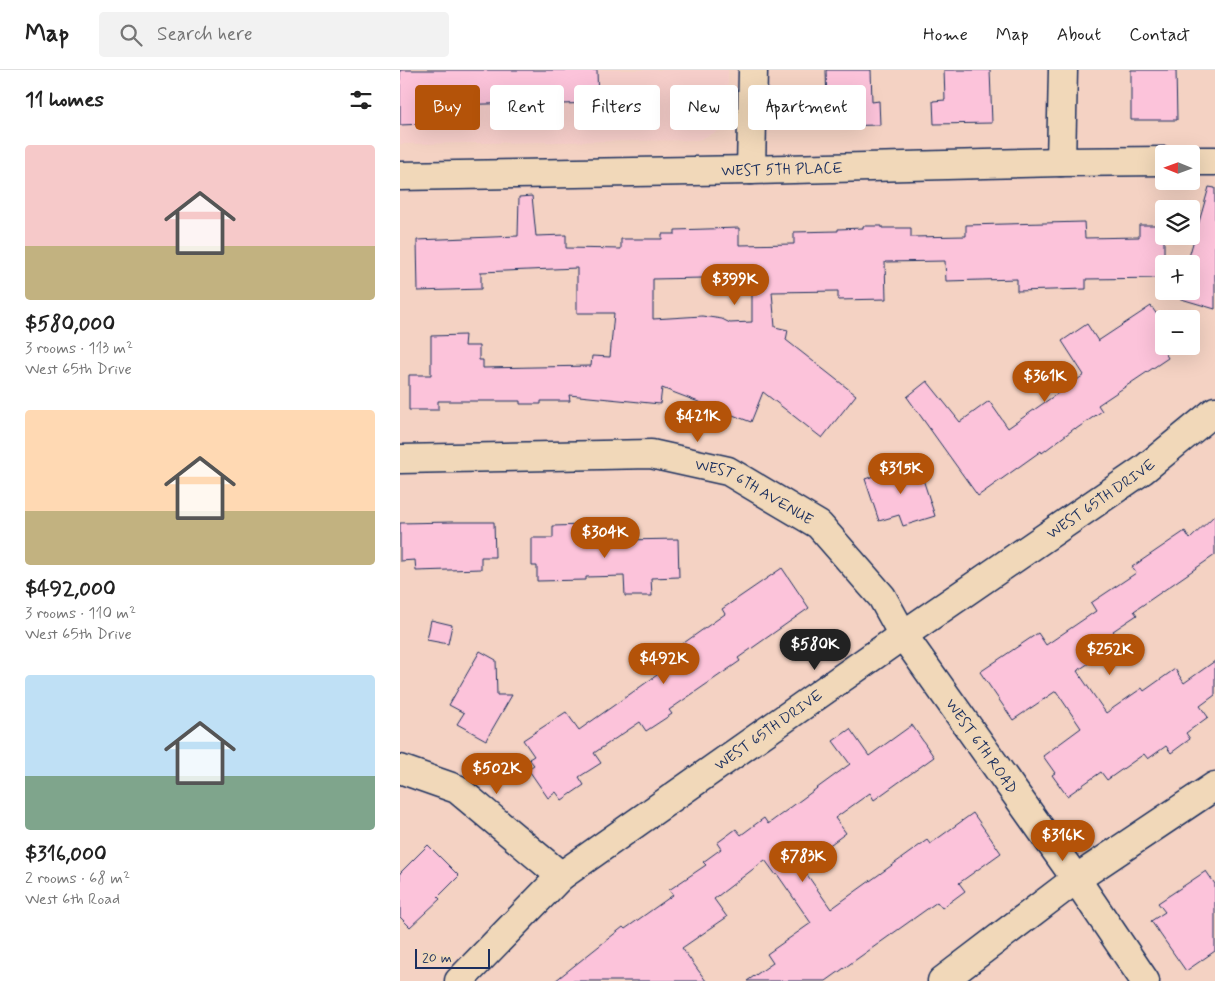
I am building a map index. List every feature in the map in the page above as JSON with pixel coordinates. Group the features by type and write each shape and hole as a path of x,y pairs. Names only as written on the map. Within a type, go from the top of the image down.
{"street":[{"path":"751,170 753,70"},
{"path":"1061,162 1063,70"},
{"name":"WEST 5TH PLACE","path":"400,176 1155,161"},
{"path":"1200,161 1215,161"},
{"name":"WEST 65TH DRIVE","path":"459,981 561,876 1142,470 1215,411"},
{"name":"WEST 6TH AVENUE","path":"400,458 651,454 728,471 819,524 882,597 904,635"},
{"name":"WEST 6TH ROAD","path":"904,635 1146,981"},
{"path":"400,769 457,789 561,876"},
{"path":"942,981 1076,879 1215,786"}],"shaded area":[{"path":"400,70 728,70 728,85 670,85 670,130 718,130 699,140 400,144"}],"building":[{"path":"400,70 597,70 597,85 574,85 574,104 564,104 564,85 490,85 490,104 480,104 480,85 415,85 415,124 400,125"},
{"path":"826,70 871,70 872,102 879,101 880,125 866,125 866,85 826,85"},
{"path":"944,70 990,70 992,123 934,124 933,101 945,100"},
{"path":"1131,70 1176,70 1177,120 1131,120"},
{"path":"1209,187 1215,188 1215,309 1185,300 1200,300 1200,255 1190,255 1192,245 1200,245 1200,218"},
{"path":"532,196 536,236 566,235 566,248 621,249 621,239 662,239 662,234 675,234 675,230 739,228 739,245 794,244 794,232 838,231 838,229 863,228 863,226 911,228 911,237 966,236 966,225 1084,222 1085,238 1139,237 1139,225 1155,225 1155,245 1164,245 1164,255 1155,255 1155,278 1086,279 1086,289 1017,291 1017,279 946,281 945,261 885,262 886,299 838,300 838,291 772,292 775,327 788,330 786,340 856,395 822,438 763,392 751,422 662,388 660,404 569,395 570,401 541,401 541,404 520,404 520,401 438,401 438,410 409,410 409,375 431,375 431,336 465,335 464,346 479,346 479,360 483,360 483,368 591,366 592,356 610,357 614,313 577,313 577,268 481,272 481,289 418,291 417,240 518,236 519,197","holes":["752,277 752,322 730,323 722,319 702,316 653,319 653,279"]},
{"path":"1151,306 1155,312 1155,355 1166,355 1168,358 1098,405 1102,411 978,496 907,397 927,381 960,422 989,401 1008,428 1084,375 1062,341 1087,324 1098,341"},
{"path":"917,461 935,516 903,526 899,515 879,521 865,479"},
{"path":"1215,515 1215,555 1134,611 1137,615 1113,631 1121,642 1077,671 1106,713 1142,688 1144,691 1175,669 1184,683 1215,661 1215,695 1200,706 1208,717 1186,733 1190,739 1171,753 1166,746 1148,759 1144,754 1107,780 1101,772 1067,796 1052,775 1055,773 1043,756 1081,728 1056,691 1013,720 980,672 1038,633 1046,645 1096,611 1091,603 1136,573 1132,567 1185,531 1190,539"},
{"path":"494,522 495,557 481,557 481,569 416,571 415,560 400,561 400,523"},
{"path":"585,525 585,536 624,535 624,540 678,539 679,577 651,578 652,596 625,596 624,576 586,577 586,580 537,581 537,566 532,566 532,538 553,538 553,526"},
{"path":"782,568 809,608 738,658 740,661 669,710 672,714 646,731 640,722 594,753 601,763 579,777 584,785 562,800 556,792 548,798 528,769 534,765 529,759 534,756 523,740 566,712 579,730 667,668 661,659 725,614 722,609"},
{"path":"431,620 452,625 448,644 427,640"},
{"path":"480,651 496,660 497,695 512,695 486,740 457,724 464,713 449,705"},
{"path":"912,725 934,757 874,800 870,793 835,818 846,833 801,866 831,909 927,840 930,844 973,813 1001,853 959,883 965,891 942,908 937,902 826,981 747,981 773,963 767,954 811,923 765,860 714,899 727,917 682,948 706,981 555,981 623,927 625,929 673,895 669,890 706,865 703,862 721,849 717,843 736,829 741,835 764,818 768,824 850,764 833,741 850,729 869,756"},
{"path":"428,845 459,876 438,897 440,899 410,927 400,917 400,873"},
{"path":"1206,871 1215,884 1215,951 1186,971 1151,921 1165,912 1158,903"}]}
